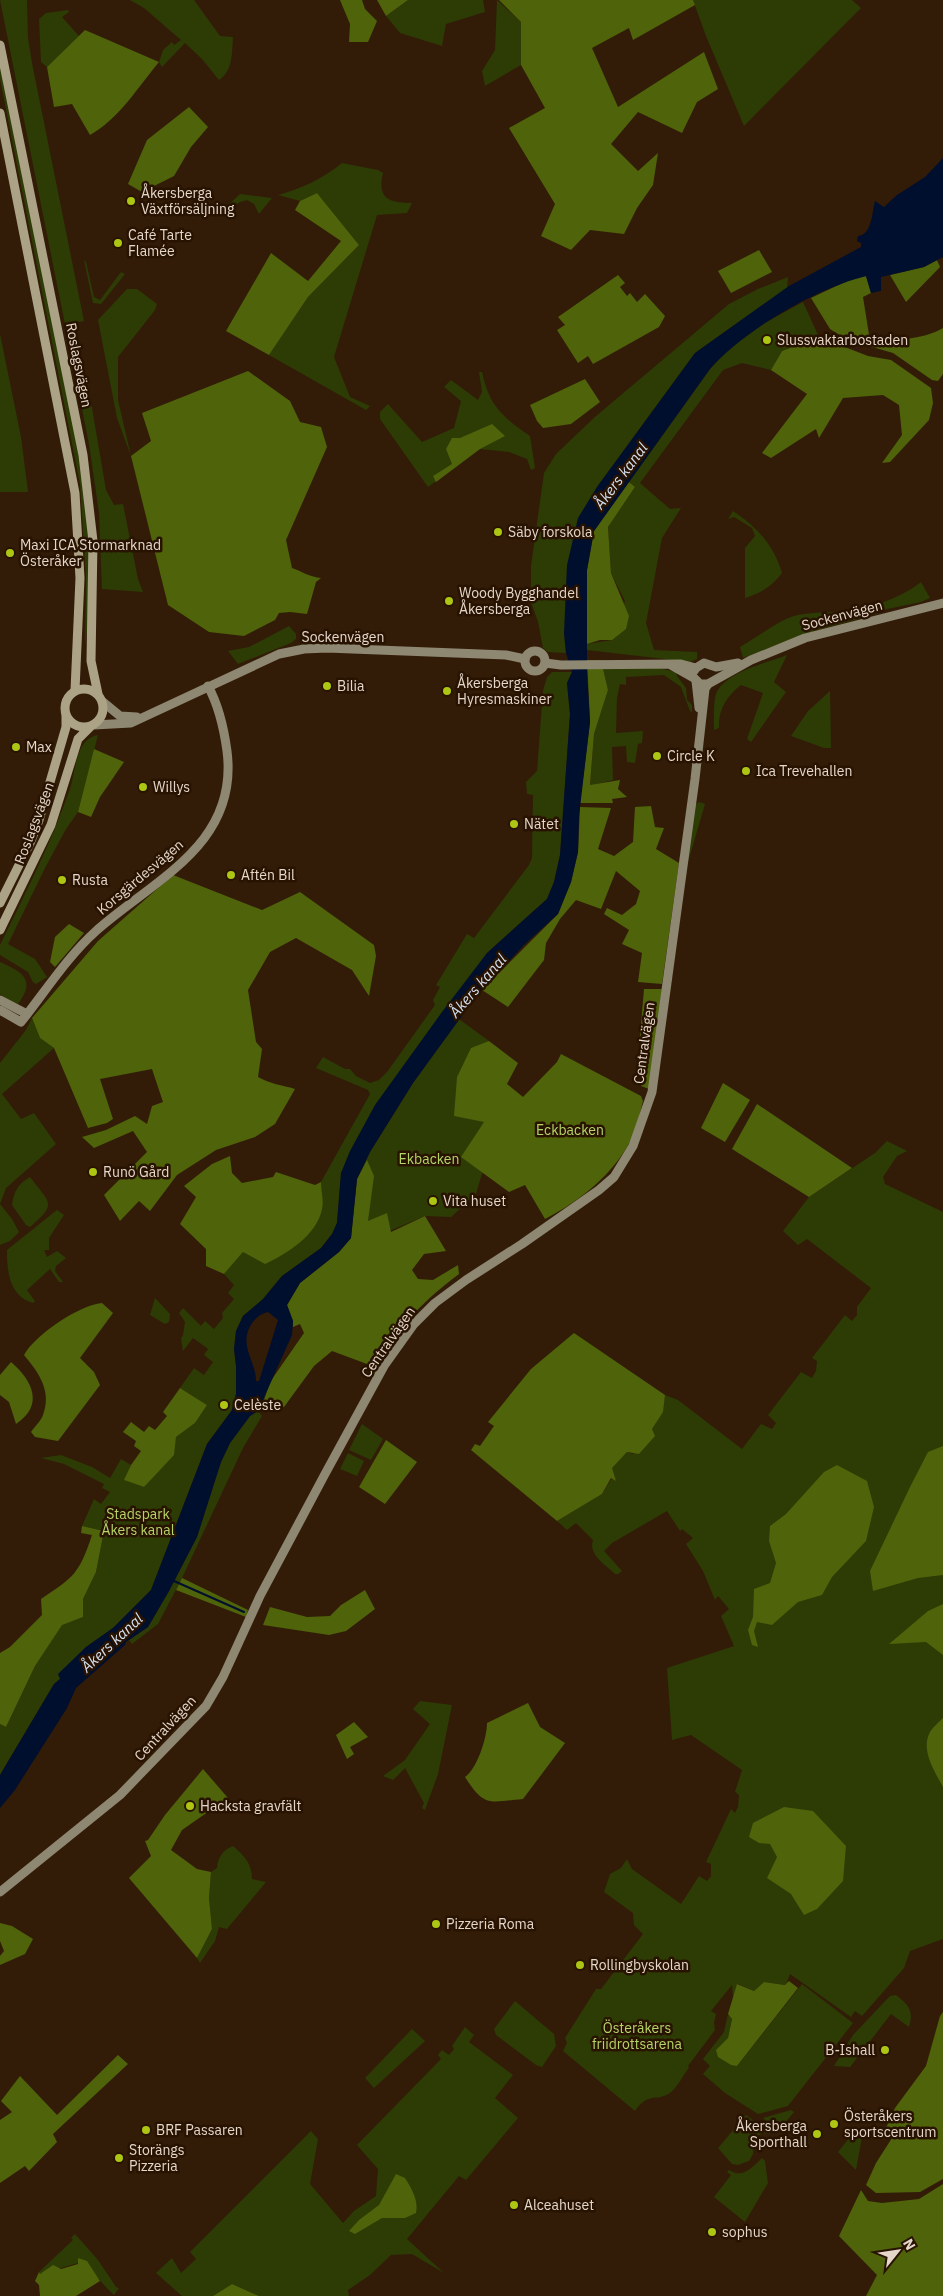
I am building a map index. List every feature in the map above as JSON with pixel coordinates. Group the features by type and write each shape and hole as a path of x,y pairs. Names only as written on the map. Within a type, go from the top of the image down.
{"main road":[{"name":"Roslagsvägen","path":"0,45 87,484 93,541 91,661 100,698"},
{"name":"Roslagsvägen","path":"0,113 74,493 80,578 75,690"},
{"path":"86,689 100,698 102,716 92,726 77,726 70,722 66,715 66,702 75,690 86,689"},
{"name":"Roslagsvägen","path":"0,904 30,843 39,820 66,727 66,715"},
{"name":"Roslagsvägen","path":"0,930 50,825 78,739 92,726"}],"street":[{"name":"Sockenvägen","path":"671,665 700,684 710,682 751,660 804,638 943,603"},
{"name":"Sockenvägen","path":"92,726 130,723 279,654 304,649 356,648 506,655 525,659"},
{"path":"537,651 544,656 545,663 541,669 533,671 527,667 525,659 529,653 537,651"},
{"name":"Sockenvägen","path":"545,663 560,665 681,664 696,668 704,663 712,667 751,660"},
{"path":"710,682 715,674 712,667"},
{"path":"695,679 696,668"},
{"name":"Centralvägen","path":"695,679 700,723"},
{"name":"Centralvägen","path":"0,1892 120,1795 206,1706 223,1677 260,1596 324,1474 384,1366 414,1324 435,1302 599,1190 614,1177 633,1146 652,1092 696,771 700,723 705,689 710,682"},
{"name":"Korsgärdesvägen","path":"0,1010 21,1022 66,964 95,933 188,857 212,828 228,789 228,760 221,723 208,686"},
{"name":"Sockenvägen","path":"100,698 120,716 132,718 145,716"},
{"path":"0,1000 27,1014"}],"green space":[{"path":"0,0 27,0 28,38 32,63 84,321 73,323 92,408 106,490 114,505 123,504 138,579 143,592 102,589 99,513 89,444"},
{"path":"130,0 194,0 220,36 233,37 231,61 224,76 219,80 202,59 185,43 162,67 159,62 163,50 172,42 174,45 181,40 144,8"},
{"path":"340,0 362,0 365,9 377,21 368,42 349,42 350,24"},
{"path":"377,0 408,0 386,16"},
{"path":"408,0 483,0 485,12 446,24 442,46 400,33 386,16"},
{"path":"497,0 521,22 521,65 485,86 482,71 495,50"},
{"path":"499,0 693,0 695,5 633,40 629,28 592,48 618,107 704,52 718,89 697,102 682,133 638,112 611,144 638,171 658,153 653,185 637,208 624,234 590,230 571,250 541,236 555,204 509,128 545,108 521,65 521,22"},
{"path":"693,0 852,0 861,8 744,126"},
{"path":"68,10 69,12 62,17 79,36 47,67 41,62 39,19 46,13"},
{"path":"85,30 159,62 128,102 110,120 90,135 72,104 54,107 47,67"},
{"path":"0,62 71,413 84,490 89,529 90,567 85,645 86,577 80,484 0,79"},
{"path":"189,107 208,127 191,147 174,176 142,192 128,184 147,140"},
{"path":"342,163 378,170 383,173 382,189 383,194 387,198 397,202 412,203 407,213 377,215 334,357 350,397 370,406 366,410 269,355 308,297 359,245 317,193 300,201 278,195 312,182"},
{"path":"317,193 359,245 308,297 269,355 226,331 271,253 308,281 341,241 295,210 300,201"},
{"path":"240,194 272,198 259,214 254,204 247,200 240,202 222,214 221,212"},
{"path":"759,250 772,272 731,293 718,271"},
{"path":"84,260 94,297 100,300 121,272 125,274 101,304 93,303"},
{"path":"937,260 940,267 906,302 890,275 924,267"},
{"path":"618,275 625,283 620,287 627,296 630,293 637,302 645,294 665,316 659,327 593,364 588,356 578,363 557,330 565,325 558,317"},
{"path":"866,276 871,293 863,297 870,341 917,337 943,328 943,374 938,381 932,380 893,353 848,340 830,329 811,298 849,280"},
{"path":"788,277 787,288 695,353 597,487 564,633 566,653 548,652 543,648 538,622 531,602 531,566 544,473 556,454 596,416 729,304 758,289"},
{"path":"127,289 137,289 157,304 155,310 118,357 118,400 131,456 117,418 98,320"},
{"path":"803,302 819,337 782,351 771,370 742,363 723,370 640,483 670,509 681,508 662,538 646,623 654,650 697,652 697,659 690,662 587,650 587,644 612,640 625,601 611,573 608,527 635,487 629,482 710,369 725,352 763,324"},
{"path":"0,334 21,437 28,492 0,492"},
{"path":"819,337 868,356 891,360 931,388 933,403 929,420 890,462 882,463 902,435 899,405 883,395 843,398 819,438 816,429 771,458 762,453 807,394 771,370 782,351"},
{"path":"248,371 290,401 300,422 321,427 327,447 286,540 292,568 321,578 316,582 307,614 279,613 275,620 244,636 209,632 168,605 131,456 151,441 142,413"},
{"path":"479,372 482,372 489,393 498,409 512,423 530,436 535,468 531,470 527,459 509,452 480,449 428,487 380,419 380,412 388,404 422,442 454,428 461,401 444,387 451,380 478,400 482,392"},
{"path":"585,379 600,402 571,424 543,428 537,421 530,405"},
{"path":"492,424 505,436 480,449 436,482 433,476 452,464 446,449 452,438 460,438"},
{"path":"629,482 635,487 608,527 611,573 629,616 626,629 612,640 600,640 587,644 587,570 594,531"},
{"path":"733,511 764,538 779,563 782,573 765,589 745,598 745,548 755,536 752,528 734,517 728,519"},
{"path":"921,582 930,598 921,602 887,609 876,614 814,631 743,658 740,647 786,619 804,614 846,611 881,603 902,594"},
{"path":"289,626 296,634 296,639 291,643 238,664 228,651 249,647"},
{"path":"787,655 774,682 786,692 751,742 747,739 763,693 741,685 724,704 720,715 719,728 714,730 715,698 721,686 747,669"},
{"path":"587,660 601,660 608,690 594,734 590,785 620,780 618,789 627,797 612,799 613,803 580,803 590,722"},
{"path":"601,660 629,661 676,672 686,688 687,700 692,705 692,712 681,687 664,675 626,677 626,685 620,684 617,698 616,733 643,731 642,743 638,744 635,763 627,762 626,746 612,747 613,780 590,786 594,734 608,690"},
{"name":"Stadspark Åkers kanal","path":"552,672 572,672 567,683 570,714 560,855 554,882 547,899 487,953 341,1173 337,1223 332,1234 321,1248 282,1276 263,1299 243,1316 236,1331 234,1349 236,1394 232,1410 207,1444 151,1590 113,1628 86,1647 54,1684 0,1775 0,1724 6,1727 35,1666 62,1624 83,1617 83,1599 96,1572 104,1531 82,1526 94,1499 101,1504 110,1492 102,1488 104,1484 64,1464 41,1458 61,1455 92,1467 110,1478 121,1459 131,1465 125,1480 144,1487 153,1476 176,1437 195,1423 207,1405 180,1388 194,1368 204,1375 213,1362 204,1355 208,1349 193,1338 183,1351 181,1338 185,1322 179,1313 183,1308 201,1326 205,1321 214,1329 223,1318 222,1313 234,1299 228,1293 234,1285 224,1274 243,1252 322,1209 321,1182 370,1094 368,1090 316,1068 323,1057 345,1069 350,1069 356,1076 370,1083 379,1080 387,1072 435,1005 433,1000 440,987 436,985 467,934 474,938 529,865 532,858 533,795 527,794 526,782 537,771 543,691 547,677"},
{"path":"830,691 831,748 824,748 791,736 808,711"},
{"path":"98,735 78,812 66,829 45,868 8,944 35,959 47,977 36,984 28,972 0,955 0,945 55,829 70,789 81,749 90,738"},
{"path":"94,749 124,762 100,797 91,817 78,812"},
{"path":"699,802 705,804 686,869 695,805"},
{"path":"651,806 655,827 664,828 656,849 679,863 662,984 638,982 642,953 622,944 629,930 604,914 607,908 622,915 636,904 640,891 616,871 601,909 576,900 560,919 546,943 544,960 508,1007 482,990 558,914 571,882 578,852 580,807 611,808 598,849 614,856 633,842 635,807"},
{"path":"173,875 262,910 300,892 374,945 376,956 369,996 352,970 296,938 270,952 248,990 256,1042 262,1049 258,1077 295,1089 275,1124 255,1137 216,1150 177,1175 150,1211 139,1201 120,1221 104,1195 147,1152 133,1131 94,1148 82,1137 106,1130 135,1116 147,1124 152,1106 163,1102 152,1069 100,1079 113,1119 107,1123 88,1128 54,1048 40,1038 32,1018 98,941"},
{"path":"69,924 84,933 55,967 50,962 55,937"},
{"path":"0,962 21,973 24,978 26,989 18,1004 7,1000 0,994"},
{"path":"644,989 662,989 649,1089 641,1086 644,1057 640,1036"},
{"path":"32,1018 40,1038 54,1048 2,1094 21,1119 34,1113 56,1144 6,1188 0,1204 0,1063 26,1030"},
{"name":"Ekbacken","path":"459,1019 489,1041 497,1122 476,1194 451,1217 425,1216 358,1244 359,1176 370,1152 413,1083"},
{"name":"Eckbacken","path":"489,1041 518,1063 507,1084 523,1097 557,1062 561,1054 641,1096 643,1101 632,1138 616,1163 606,1175 583,1195 545,1219 525,1185 509,1192 461,1157 484,1122 454,1116 457,1077 471,1048"},
{"path":"723,1083 750,1100 725,1142 701,1128"},
{"path":"757,1104 852,1168 809,1197 732,1149"},
{"name":"Österåkers friidrottsarena","path":"887,1141 907,1151 897,1156 883,1177 885,1184 943,1212 943,1939 910,1951 904,1968 862,2016 855,2011 851,2017 790,1974 786,1985 764,1982 754,1991 738,1984 733,1997 732,1985 711,2011 716,2014 715,2030 688,2066 689,2068 676,2088 665,2096 645,2101 635,2111 563,2051 567,2043 565,2038 596,1989 601,1989 643,1934 634,1925 633,1913 604,1892 610,1874 621,1868 627,1859 632,1869 681,1904 699,1876 707,1881 711,1876 711,1864 706,1862 731,1809 735,1813 738,1807 739,1795 735,1792 742,1770 691,1735 672,1740 667,1668 734,1646 721,1616 729,1609 718,1596 715,1600 703,1571 686,1544 693,1538 682,1529 680,1531 667,1511 612,1543 604,1551 622,1571 618,1574 615,1574 598,1559 593,1550 593,1540 576,1523 567,1530 557,1521 602,1494 612,1478 615,1480 611,1468 627,1452 633,1454 649,1433 661,1412 665,1395 678,1400 742,1449 761,1424 772,1429 776,1423 768,1415 801,1372 812,1378 816,1371 817,1361 812,1358 845,1315 852,1321 857,1315 857,1307 871,1288 807,1239 798,1245 783,1231 809,1197 875,1153"},
{"path":"230,1156 232,1173 242,1183 273,1177 276,1172 315,1185 321,1182 323,1206 314,1227 308,1235 291,1249 265,1264 243,1252 224,1274 206,1266 206,1249 180,1224 196,1197 184,1186 212,1164"},
{"path":"367,1160 374,1176 368,1221 387,1213 391,1232 425,1216 446,1251 424,1254 412,1270 418,1279 433,1280 458,1265 459,1274 431,1297 407,1321 388,1348 373,1381 367,1364 332,1351 314,1366 284,1407 264,1400 270,1382 304,1333 300,1324 293,1327 293,1321 287,1305 300,1283 339,1252 351,1238 357,1179"},
{"path":"30,1177 46,1198 48,1208 30,1227 26,1225 12,1205 17,1188"},
{"path":"0,1204 12,1219 19,1232 10,1241 0,1245"},
{"path":"57,1210 64,1215 49,1238 49,1250 44,1250 47,1257 57,1251 66,1258 56,1266 55,1271 63,1282 59,1282 50,1269 27,1290 35,1301 33,1303 25,1300 14,1289 9,1274 7,1250"},
{"path":"155,1298 170,1314 169,1322 165,1324 150,1315"},
{"path":"102,1303 113,1313 80,1358 94,1372 100,1385 58,1441 35,1437 31,1432 43,1415 46,1398 45,1390 35,1369 24,1355 47,1330 58,1322 82,1309"},
{"path":"574,1333 665,1395 663,1412 652,1429 655,1436 639,1454 627,1452 612,1468 616,1481 611,1478 602,1494 557,1521 471,1450 475,1444 480,1446 494,1426 488,1422 531,1369"},
{"path":"11,1362 25,1377 32,1393 33,1401 25,1417 16,1424 9,1402 0,1395 0,1375"},
{"path":"180,1388 207,1405 195,1423 176,1437 174,1455 144,1487 124,1480 131,1465 141,1451 134,1446 136,1441 123,1432 131,1422 144,1432 149,1426 155,1430 167,1416 163,1412"},
{"path":"258,1411 262,1416 243,1448 182,1578 158,1624 132,1644 129,1640 148,1627 197,1537 221,1462 230,1443 250,1416"},
{"path":"362,1424 383,1439 371,1460 349,1450"},
{"path":"386,1440 417,1462 385,1504 359,1487"},
{"path":"943,1446 943,1575 918,1578 873,1591 870,1571 910,1487 928,1452"},
{"path":"348,1453 364,1461 357,1476 340,1469"},
{"path":"837,1465 867,1481 874,1507 866,1541 832,1577 822,1595 798,1602 772,1625 757,1622 754,1631 758,1647 752,1645 748,1630 753,1617 754,1589 770,1583 776,1563 769,1541 770,1526 786,1514 824,1472"},
{"path":"82,1526 104,1531 96,1572 83,1599 83,1617 62,1625 35,1666 6,1727 0,1724 0,1653 10,1647 42,1615 41,1599 61,1585 79,1567 92,1535 81,1533"},
{"path":"182,1578 248,1610 246,1617 176,1590"},
{"path":"365,1590 375,1609 346,1631 329,1635 263,1625 270,1607 307,1617 330,1616 341,1605"},
{"path":"943,1604 943,1655 926,1642 889,1644 928,1611"},
{"path":"420,1701 452,1705 438,1774 425,1810 422,1808 424,1803 405,1768 393,1780 383,1776 405,1760 430,1724 413,1709"},
{"path":"528,1703 540,1727 565,1743 523,1799 489,1801 478,1794 465,1777 474,1767 481,1753 487,1723"},
{"path":"943,1718 943,1787 930,1761 927,1739 934,1726"},
{"path":"354,1722 368,1737 350,1747 354,1754 347,1759 336,1735"},
{"path":"203,1769 228,1798 182,1830 171,1850 197,1869 211,1872 209,1898 212,1929 197,1958 129,1878 151,1856 145,1841 148,1840 165,1815"},
{"path":"784,1807 813,1811 846,1846 843,1881 817,1909 804,1915 791,1894 767,1878 777,1857 770,1844 759,1843 749,1837 753,1823"},
{"path":"233,1846 247,1861 251,1869 252,1879 266,1882 227,1929 219,1927 215,1941 200,1963 197,1958 212,1929 209,1898 211,1872 217,1868 222,1854"},
{"path":"0,1923 12,1926 33,1939 25,1954 0,1965 0,1956 4,1951 0,1941"},
{"path":"789,1981 798,1988 737,2066 731,2065 718,2057 716,2050 728,2038 732,2019 728,2014 737,1984 754,1991 764,1982 785,1985"},
{"path":"802,1984 853,2023 788,2106 758,2114 725,2093 703,2074 710,2066 703,2059 724,2032 728,2014 732,2019 728,2038 737,2066"},
{"path":"896,1995 911,2012 909,2027 891,2014 850,2067 834,2066 853,2035 890,1996"},
{"path":"515,2001 554,2034 556,2046 542,2067 536,2065 496,2035 494,2029"},
{"path":"943,2012 943,2179 920,2192 876,2193 866,2185 876,2163 892,2138 885,2130 895,2108 926,2066 940,2016"},
{"path":"465,2027 474,2035 469,2042 513,2075 495,2098 518,2118 466,2180 459,2176 407,2239 444,2273 412,2254 391,2255 370,2275 348,2290 349,2296 259,2296 232,2284 213,2296 182,2296 156,2273 172,2258 181,2273 196,2259 190,2252 311,2131 318,2139 310,2184 343,2223 354,2211 376,2196 378,2169 357,2145 441,2059 438,2055 442,2050 449,2055 454,2049 452,2046"},
{"path":"412,2029 425,2041 374,2088 365,2078"},
{"path":"118,2055 128,2064 53,2134 57,2142 29,2171 25,2166 0,2183 0,2120 12,2112 1,2101 20,2076 57,2115"},
{"path":"791,2110 794,2112 778,2131 763,2118"},
{"path":"746,2115 771,2134 762,2133 754,2139 753,2154 749,2161 738,2165 732,2164 718,2148"},
{"path":"858,2127 863,2132 856,2170 838,2152"},
{"path":"762,2158 765,2161 768,2183 745,2222 714,2197 731,2175 727,2172 729,2170 743,2173 751,2169"},
{"path":"396,2174 405,2178 412,2190 417,2208 416,2213 405,2218 382,2218 355,2234 349,2231 359,2220 379,2205"},
{"path":"943,2184 943,2296 866,2296 877,2275 839,2236 861,2190 868,2201 882,2203 919,2199"},
{"path":"75,2234 98,2260 116,2287 119,2288 114,2295 88,2266 78,2258 78,2263 40,2274 39,2272 73,2240 71,2238"},
{"path":"78,2258 87,2261 100,2281 76,2296 40,2296 39,2285 35,2281 39,2272 40,2274 53,2265 61,2269 78,2264"},
{"path":"232,2284 259,2296 213,2296"}],"water":[{"name":"Åkers kanal","path":"943,158 943,257 924,267 881,277 881,291 871,293 866,276 825,291 803,301 761,326 724,354 710,369 594,531 587,570 587,671 590,722 579,816 578,852 571,882 558,914 524,945 475,998 413,1083 370,1152 357,1179 351,1238 339,1252 300,1283 287,1305 293,1321 292,1335 258,1411 250,1416 230,1443 221,1462 197,1537 169,1591 148,1627 126,1642 125,1645 76,1688 67,1708 15,1790 0,1808 0,1775 54,1684 60,1679 58,1674 86,1647 113,1628 151,1590 207,1444 232,1410 236,1394 234,1349 236,1331 243,1316 263,1299 282,1276 321,1248 332,1234 337,1223 341,1173 350,1151 375,1105 487,953 547,899 554,882 560,855 570,714 567,683 572,672 566,653 564,633 567,565 578,518 597,487 695,353 789,286 861,247 861,243 857,241 858,236 863,235 869,227 875,201 884,207 897,195 925,177","holes":["268,1312 278,1320 259,1381 256,1381 246,1340 249,1329 258,1316"]}],"waterway":[{"path":"174,1581 244,1612"}],"place":[{"name":"Åkersberga Växtförsäljning","path":"131,201"},
{"name":"Café Tarte Flamée","path":"118,243"},
{"name":"Slussvaktarbostaden","path":"767,340"},
{"name":"Säby forskola","path":"498,532"},
{"name":"Maxi ICA Stormarknad Österåker","path":"10,553"},
{"name":"Woody Bygghandel Åkersberga","path":"449,601"},
{"name":"Bilia","path":"327,686"},
{"name":"Åkersberga Hyresmaskiner","path":"447,691"},
{"name":"Max","path":"16,747"},
{"name":"Circle K","path":"657,756"},
{"name":"Ica Trevehallen","path":"746,771"},
{"name":"Willys","path":"143,787"},
{"name":"Nätet","path":"514,824"},
{"name":"Aftén Bil","path":"231,875"},
{"name":"Rusta","path":"62,880"},
{"name":"Runö Gård","path":"93,1172"},
{"name":"Vita huset","path":"433,1201"},
{"name":"Celèste","path":"224,1405"},
{"name":"Hacksta gravfält","path":"190,1806"},
{"name":"Pizzeria Roma","path":"436,1924"},
{"name":"Rollingbyskolan","path":"580,1965"},
{"name":"B-Ishall","path":"885,2050"},
{"name":"Österåkers sportscentrum","path":"834,2124"},
{"name":"BRF Passaren","path":"146,2130"},
{"name":"Åkersberga Sporthall","path":"817,2134"},
{"name":"Storängs Pizzeria","path":"119,2158"},
{"name":"Alceahuset","path":"514,2205"},
{"name":"sophus","path":"712,2232"}]}
